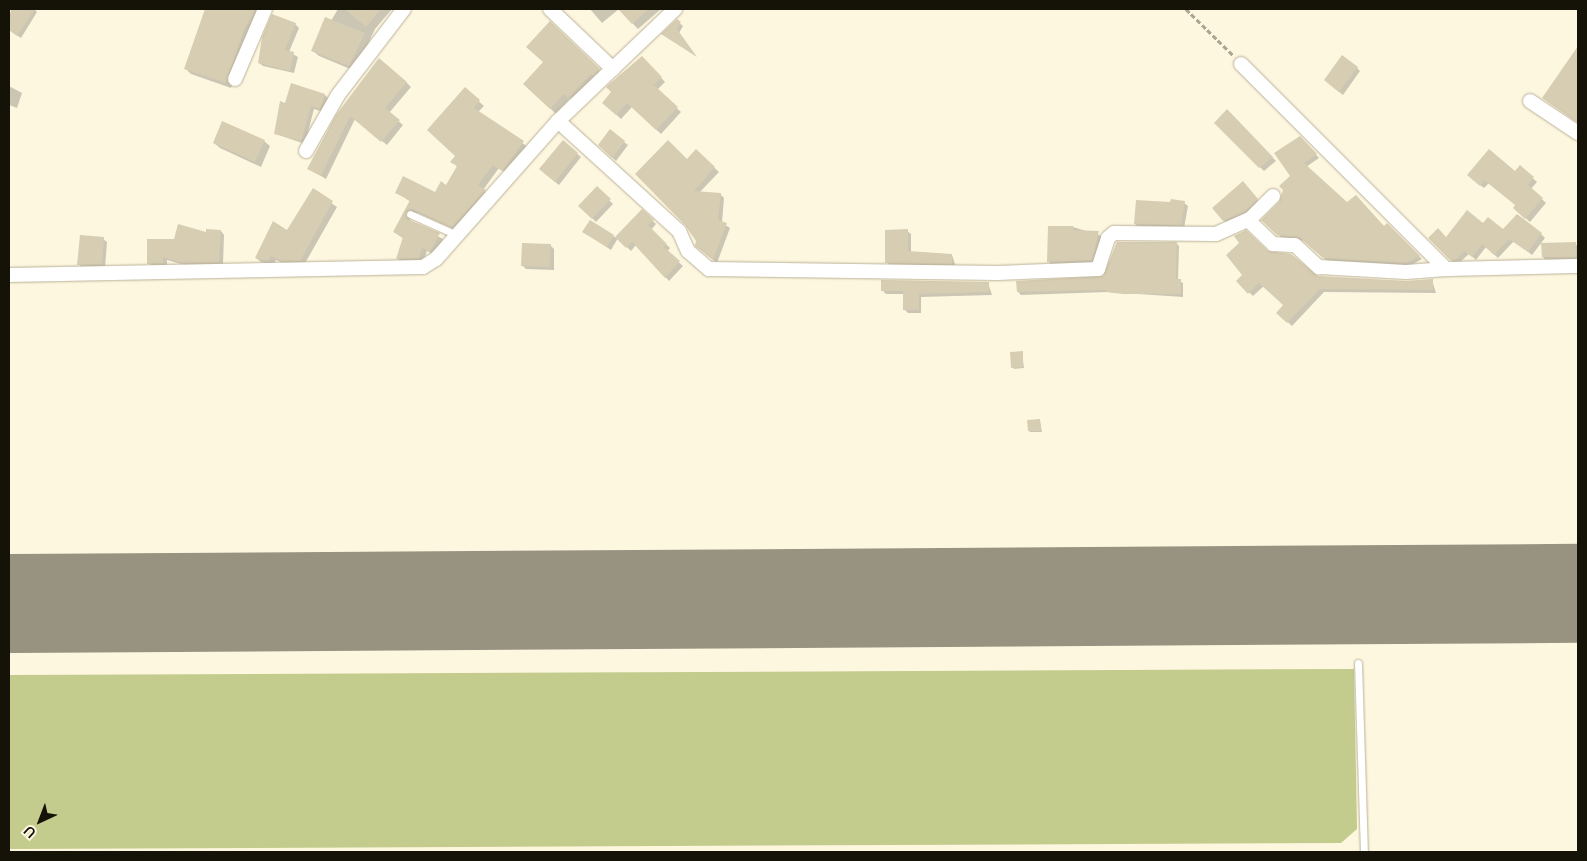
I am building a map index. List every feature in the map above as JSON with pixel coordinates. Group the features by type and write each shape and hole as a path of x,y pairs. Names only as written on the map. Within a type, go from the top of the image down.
{"street":[{"path":"235,79 265,9"},
{"path":"306,152 338,96 404,9"},
{"path":"552,9 613,69"},
{"path":"9,275 413,269 436,259 558,122 675,9"},
{"path":"1241,64 1446,269"},
{"path":"1530,101 1578,133"},
{"path":"558,122 679,231 698,262 709,269 722,271 997,273 1098,269 1108,238 1114,233 1216,234 1249,220 1273,196"},
{"path":"1249,220 1273,244 1295,245 1320,267 1406,272 1446,269 1578,266"}],"lane":[{"path":"410,214 457,235"},
{"path":"1358,663 1364,852"}],"path":[{"path":"1186,9 1241,64"}],"green space":[{"path":"1354,669 1357,829 1341,843 9,849 9,675"}],"building":[{"path":"11,9 35,9 17,36 9,30"},
{"path":"205,9 256,9 244,30 226,83 184,69"},
{"path":"345,9 381,9 366,27"},
{"path":"618,9 649,9 632,24"},
{"path":"272,14 296,23 285,50 294,52 290,71 258,63 262,37"},
{"path":"325,17 365,33 349,66 311,51"},
{"path":"677,19 681,22 677,29 697,57 661,34"},
{"path":"550,21 600,69 593,76 591,74 568,98 564,94 550,109 523,84 543,62 526,47"},
{"path":"1578,46 1578,123 1542,98"},
{"path":"1342,55 1358,67 1339,92 1324,80"},
{"path":"642,56 662,77 654,85 678,107 656,130 627,103 616,115 602,103 611,92 606,87"},
{"path":"379,58 407,82 385,108 400,120 381,142 350,116 321,176 307,169 336,115"},
{"path":"291,83 325,94 320,109 311,106 301,141 274,134 280,101 285,103"},
{"path":"465,87 480,100 474,108 524,141 502,171 493,165 478,185 486,190 452,227 412,209 407,210 407,219 440,233 430,252 422,248 419,258 396,259 403,237 393,232 410,200 395,193 403,176 435,192 441,181 446,185 457,166 450,162 455,156 427,130"},
{"path":"1227,109 1273,157 1259,168 1214,123"},
{"path":"222,121 265,140 255,162 213,143"},
{"path":"610,129 625,141 612,158 598,145"},
{"path":"1300,136 1317,154 1304,163 1347,202 1356,195 1384,226 1387,223 1420,256 1406,263 1323,258 1300,238 1277,235 1261,220 1279,202 1283,190 1279,186 1290,176 1274,153"},
{"path":"563,140 578,153 555,182 539,169"},
{"path":"668,140 687,159 696,149 715,167 694,191 721,193 718,220 727,223 713,260 695,246 696,241 685,225 635,174"},
{"path":"1489,149 1515,171 1520,165 1534,177 1528,185 1543,198 1525,219 1513,208 1515,205 1484,180 1480,186 1467,175"},
{"path":"1243,181 1258,199 1245,212 1223,221 1212,208"},
{"path":"597,186 611,199 592,219 578,206"},
{"path":"313,188 333,201 300,261 282,261 271,256 268,261 255,258 273,221 287,230"},
{"path":"1171,199 1185,201 1181,225 1134,224 1136,200 1170,202"},
{"path":"642,209 654,220 648,225 667,244 664,247 680,261 665,278 632,242 626,248 615,237"},
{"path":"1467,210 1483,223 1488,217 1503,229 1517,214 1542,233 1528,252 1509,239 1494,255 1482,244 1472,257 1464,251 1456,260 1450,260 1428,238 1438,228 1446,237"},
{"path":"590,220 614,235 607,247 582,232"},
{"path":"178,224 206,232 206,229 221,230 219,262 183,263 163,257 163,263 147,264 147,239 174,239"},
{"path":"1048,226 1073,226 1074,230 1099,231 1092,260 1047,262"},
{"path":"908,229 908,251 952,254 952,264 885,263 885,230"},
{"path":"1246,230 1268,251 1291,254 1318,276 1406,281 1433,279 1433,290 1320,289 1287,323 1276,313 1283,305 1259,283 1248,294 1236,281 1242,275 1226,255 1239,243 1234,236"},
{"path":"80,235 104,237 102,264 77,265"},
{"path":"1117,242 1177,242 1176,279 1181,279 1181,294 1123,294 1106,292 1106,290 1017,292 1016,281 1103,276"},
{"path":"1576,242 1576,257 1542,257 1541,243"},
{"path":"522,243 551,244 550,267 521,266"},
{"path":"881,280 989,282 989,292 919,294 919,310 903,310 903,291 881,291"},
{"path":"1023,351 1023,367 1011,368 1010,352"},
{"path":"1040,419 1041,431 1028,431 1027,420"}],"runway":[{"path":"9,603 1578,593"}]}
